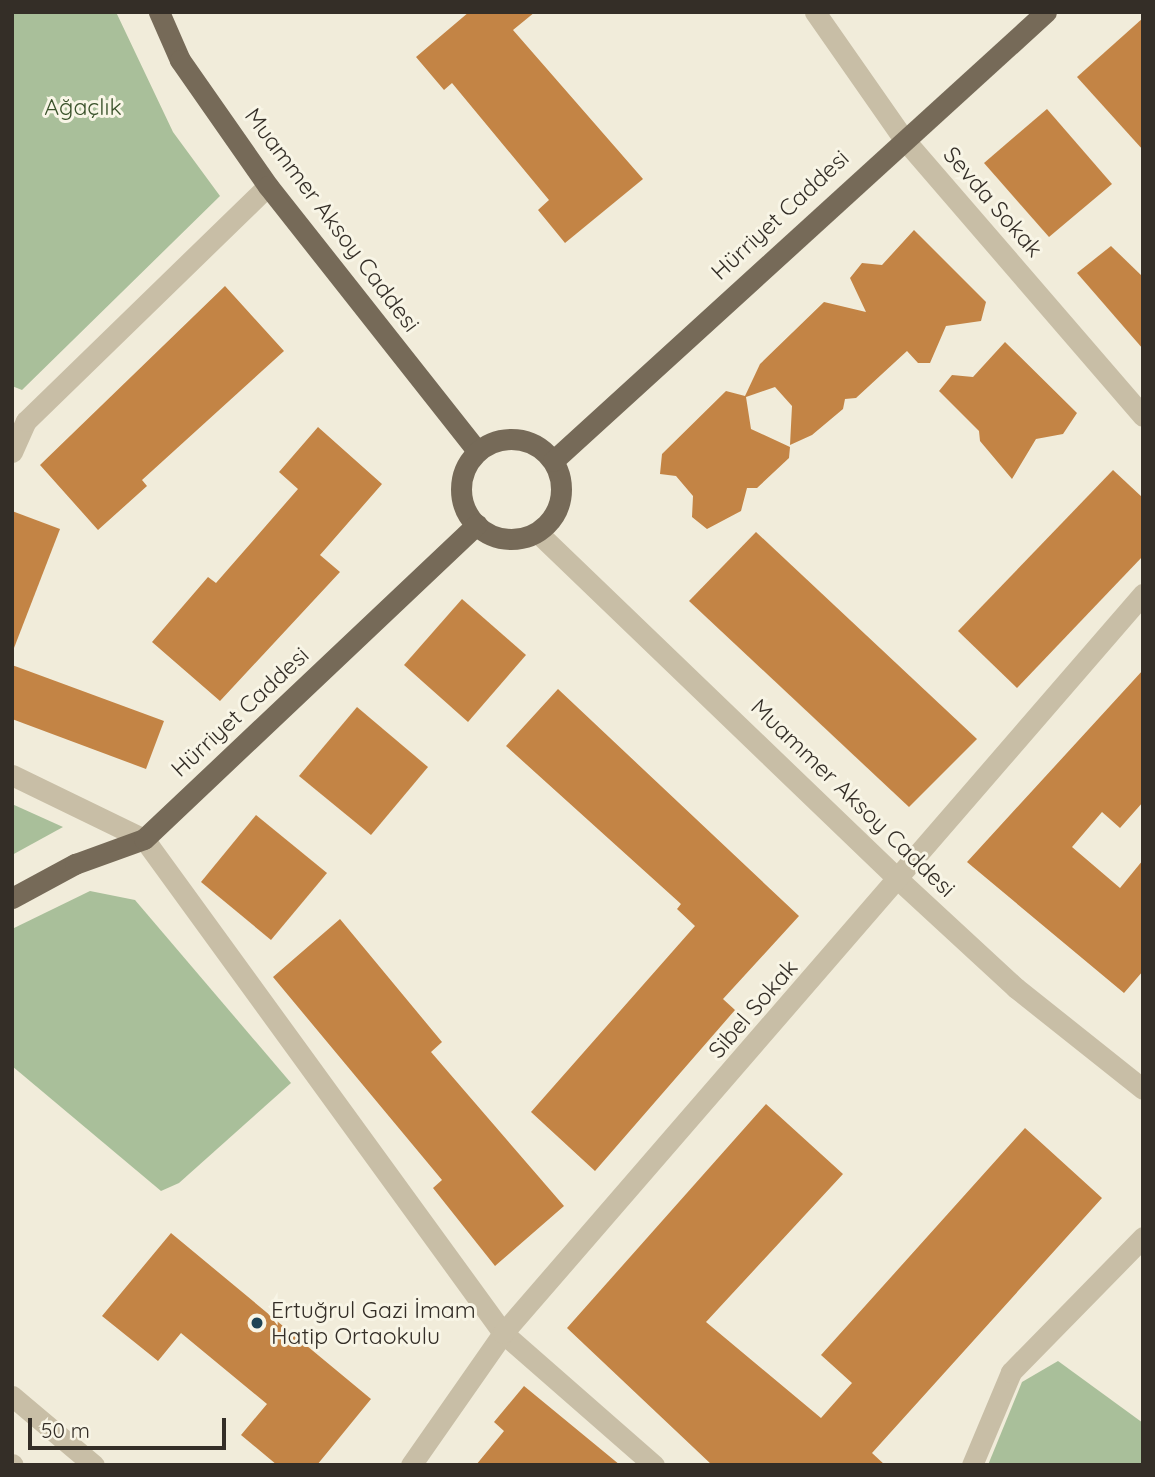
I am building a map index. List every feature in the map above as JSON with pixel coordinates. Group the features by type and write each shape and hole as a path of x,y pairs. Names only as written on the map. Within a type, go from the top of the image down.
{"main road":[{"name":"Muammer Aksoy Caddesi","path":"159,12 180,60 268,186 477,451"},
{"name":"Hürriyet Caddesi","path":"553,461 903,138 1046,12"},
{"path":"509,438 541,449 553,461 562,492 550,522 538,533 509,540 477,524 460,492 477,451 509,438"},
{"name":"Hürriyet Caddesi","path":"12,898 75,864 144,839 477,524"}],"street":[{"name":"Sevda Sokak","path":"815,12 903,138 1143,416"},
{"path":"12,452 19,418 268,186"},
{"name":"Muammer Aksoy Caddesi","path":"538,533 900,881 1016,988 1143,1089"},
{"name":"Sibel Sokak","path":"411,1465 503,1333 900,881 1143,594"},
{"path":"12,775 144,839 503,1333 654,1465"},
{"path":"972,1465 1011,1371 1143,1237"},
{"path":"12,1396 94,1465"}],"green space":[{"name":"Ağaçlık","path":"12,12 116,12 173,132 220,196 22,390 12,386"},
{"path":"12,804 63,827 12,855"},
{"path":"90,891 135,900 291,1083 179,1183 161,1191 12,1066 12,929"},
{"path":"1058,1361 1143,1423 1143,1465 988,1465 1022,1382"}],"building":[{"path":"469,12 535,12 513,30 643,179 565,243 538,210 549,200 452,83 444,90 416,57"},
{"path":"1143,18 1143,150 1077,77"},
{"path":"1047,109 1112,184 1049,237 984,163"},
{"path":"914,230 986,302 981,321 946,326 930,363 918,363 907,351 856,398 845,399 843,409 812,435 790,445 792,406 775,387 746,397 751,429 790,447 789,458 757,488 747,488 741,511 707,529 692,517 693,496 676,476 660,474 662,454 726,391 745,396 760,364 824,302 866,312 850,278 862,263 882,265"},
{"path":"1111,246 1143,277 1143,349 1077,273"},
{"path":"225,286 284,351 142,480 147,486 98,530 40,465"},
{"path":"1005,342 1077,413 1063,434 1036,439 1012,479 980,441 979,431 939,391 952,375 973,377"},
{"path":"318,427 382,484 320,555 340,572 220,701 152,642 208,577 216,583 298,489 279,472"},
{"path":"1113,470 1143,498 1143,556 1017,688 958,631"},
{"path":"12,511 60,529 14,648 12,648"},
{"path":"756,532 977,739 909,807 689,601"},
{"path":"462,599 526,655 468,722 404,665"},
{"path":"12,665 164,721 146,769 12,719"},
{"path":"1143,670 1143,802 1120,828 1102,812 1072,847 1120,888 1143,860 1143,971 1124,993 967,862"},
{"path":"558,689 799,916 723,999 735,1010 595,1171 531,1112 695,926 677,909 681,904 506,746"},
{"path":"357,707 428,767 371,835 299,776"},
{"path":"256,815 327,873 271,940 201,882"},
{"path":"340,919 442,1042 431,1052 564,1206 495,1266 433,1188 442,1180 273,977"},
{"path":"766,1104 843,1174 706,1322 821,1418 852,1383 821,1355 1025,1128 1102,1198 872,1453 885,1465 712,1465 567,1328"},
{"path":"171,1233 371,1399 317,1465 277,1465 241,1435 267,1404 181,1333 158,1361 102,1316"},
{"path":"524,1386 620,1465 476,1465 504,1431 494,1422"}],"place":[{"name":"Ertuğrul Gazi İmam Hatip Ortaokulu","path":"257,1323"}]}
